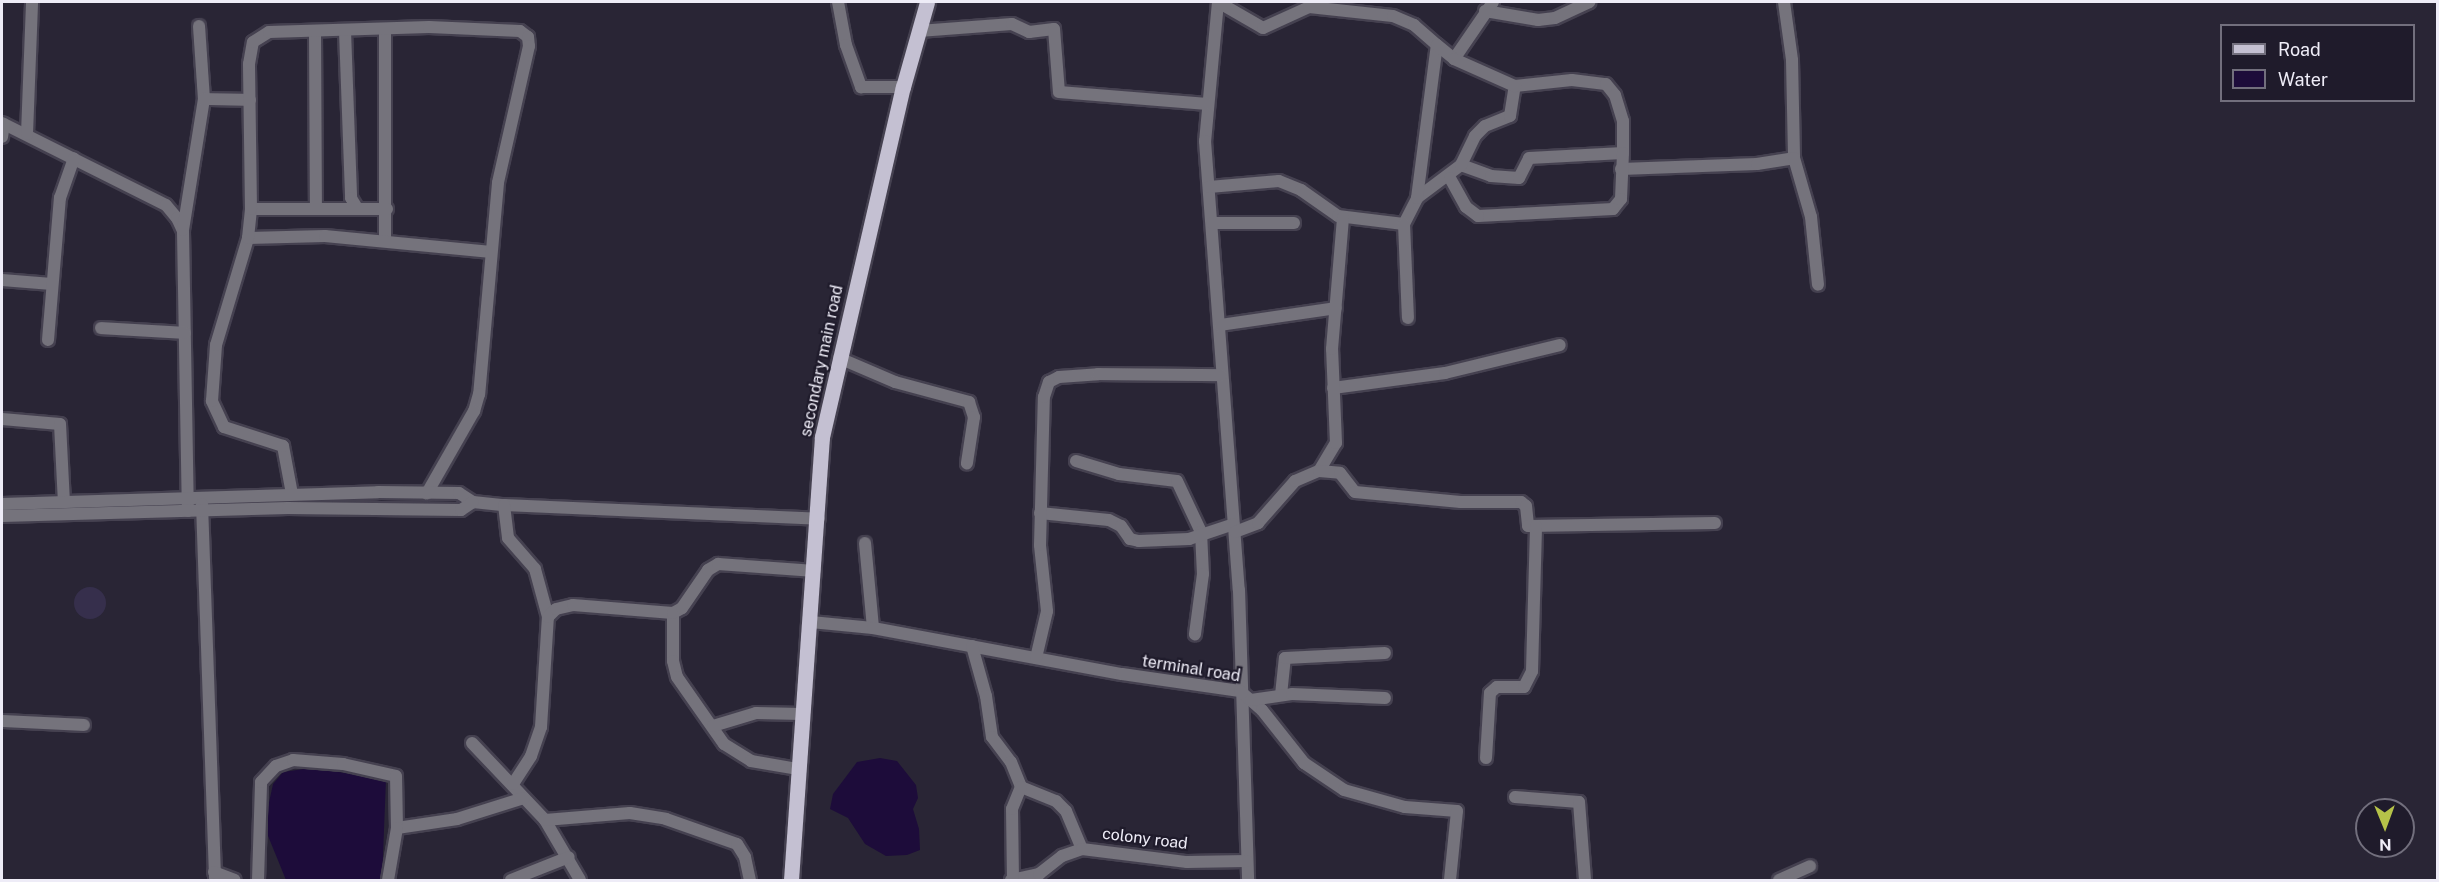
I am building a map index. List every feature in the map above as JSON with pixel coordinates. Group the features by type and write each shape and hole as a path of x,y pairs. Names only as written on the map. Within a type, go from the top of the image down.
{"main road":[{"name":"secondary main road","path":"791,880 802,714 819,519 822,437 903,87 927,2"}],"street":[{"path":"27,134 32,2"},
{"path":"838,2 846,45 861,87 903,87"},
{"path":"1248,880 1234,528 1205,141 1218,2 1263,28 1310,7 1393,16 1414,25 1454,59 1515,86 1572,80 1606,84 1620,108 1623,153 1618,206 1606,211 1478,216 1466,207 1450,178"},
{"path":"1454,59 1489,6 1538,20 1555,18 1589,2"},
{"path":"1784,2 1792,60 1794,158 1811,217 1818,285"},
{"path":"919,31 1007,24 1029,32 1054,29 1059,92 1208,104"},
{"path":"188,511 183,231 204,99 199,26"},
{"path":"292,494 283,446 224,427 212,401 216,345 248,238 251,209 250,52 256,36 270,32 510,29 528,37 498,183 477,403 427,493"},
{"path":"385,30 387,208 385,240"},
{"path":"315,31 316,208"},
{"path":"345,31 351,198 357,208"},
{"path":"1408,318 1404,224 1417,198 1437,45"},
{"path":"1417,198 1450,178 1461,165 1480,131 1512,112 1515,86"},
{"path":"204,99 250,100"},
{"path":"2,128 27,134 166,205 183,231"},
{"path":"1461,165 1491,176 1519,178 1524,160 1529,158 1623,153"},
{"path":"48,340 60,198 74,158"},
{"path":"1621,169 1757,164 1794,158"},
{"path":"1209,187 1279,181 1302,190 1343,217 1404,224"},
{"path":"251,209 387,208"},
{"path":"1319,471 1336,443 1334,388 1336,309 1343,217"},
{"path":"1212,223 1294,223"},
{"path":"248,238 325,236 491,252"},
{"path":"2,280 52,284"},
{"path":"1220,325 1336,309"},
{"path":"101,328 185,333"},
{"path":"1334,388 1445,373 1560,345"},
{"path":"839,358 895,382 969,402 974,417 967,463"},
{"path":"1036,658 1047,611 1040,513 1044,397 1049,382 1059,377 1098,374 1221,375"},
{"path":"2,419 60,424 64,502"},
{"path":"1076,461 1119,474 1175,478 1201,532 1203,574 1195,634"},
{"path":"1040,513 1109,519 1121,526 1130,539 1139,541 1183,540 1201,532 1258,523 1295,481 1319,471 1340,473 1355,492 1461,502 1521,502 1526,506 1527,526 1715,523"},
{"path":"2,504 292,494 427,493 459,494 473,502 504,505 819,519"},
{"path":"322,494 322,508"},
{"path":"202,498 214,876 235,880"},
{"path":"2,516 322,508 461,510 473,502"},
{"path":"504,505 508,538 535,569 548,617 541,727 531,756 513,784"},
{"path":"1486,758 1490,693 1497,687 1524,687 1532,671 1536,526"},
{"path":"864,543 873,628"},
{"path":"548,617 555,609 573,606 673,613 682,608 708,570 718,564 815,571"},
{"path":"673,613 674,670 724,744 751,761 798,769"},
{"name":"terminal road","path":"811,622 873,628 1036,658 1240,691 1251,700 1304,763 1344,790 1405,807 1457,811 1450,880"},
{"path":"972,646 986,696 992,737 1011,762 1021,787 1062,806 1082,849"},
{"path":"1281,695 1285,658 1385,653"},
{"path":"1251,700 1281,695 1385,698"},
{"path":"713,726 756,713 802,714"},
{"path":"2,721 84,725"},
{"path":"472,744 513,784 545,820 579,880"},
{"path":"258,880 261,782 276,766 293,760 343,764 396,776 397,828 388,880"},
{"path":"1012,880 1012,809 1021,787"},
{"path":"1515,797 1579,802 1585,880"},
{"path":"397,828 457,819 524,798"},
{"path":"545,820 630,813 666,819 736,844 745,857 750,880"},
{"name":"colony road","path":"1012,880 1043,876 1062,856 1082,849 1187,862 1247,861"},
{"path":"511,880 568,857"},
{"path":"1779,880 1810,866"},
{"path":"781,880 791,880"}],"shaded area":[{"path":"90,587 102,591 106,603 102,615 90,619 78,615 74,603 78,591"}],"water":[{"path":"880,758 897,761 916,785 918,798 913,809 919,829 920,850 907,855 886,856 865,844 848,818 830,809 833,794 857,762"},
{"path":"311,768 386,779 382,880 286,880 264,826 273,784 283,772"}]}
